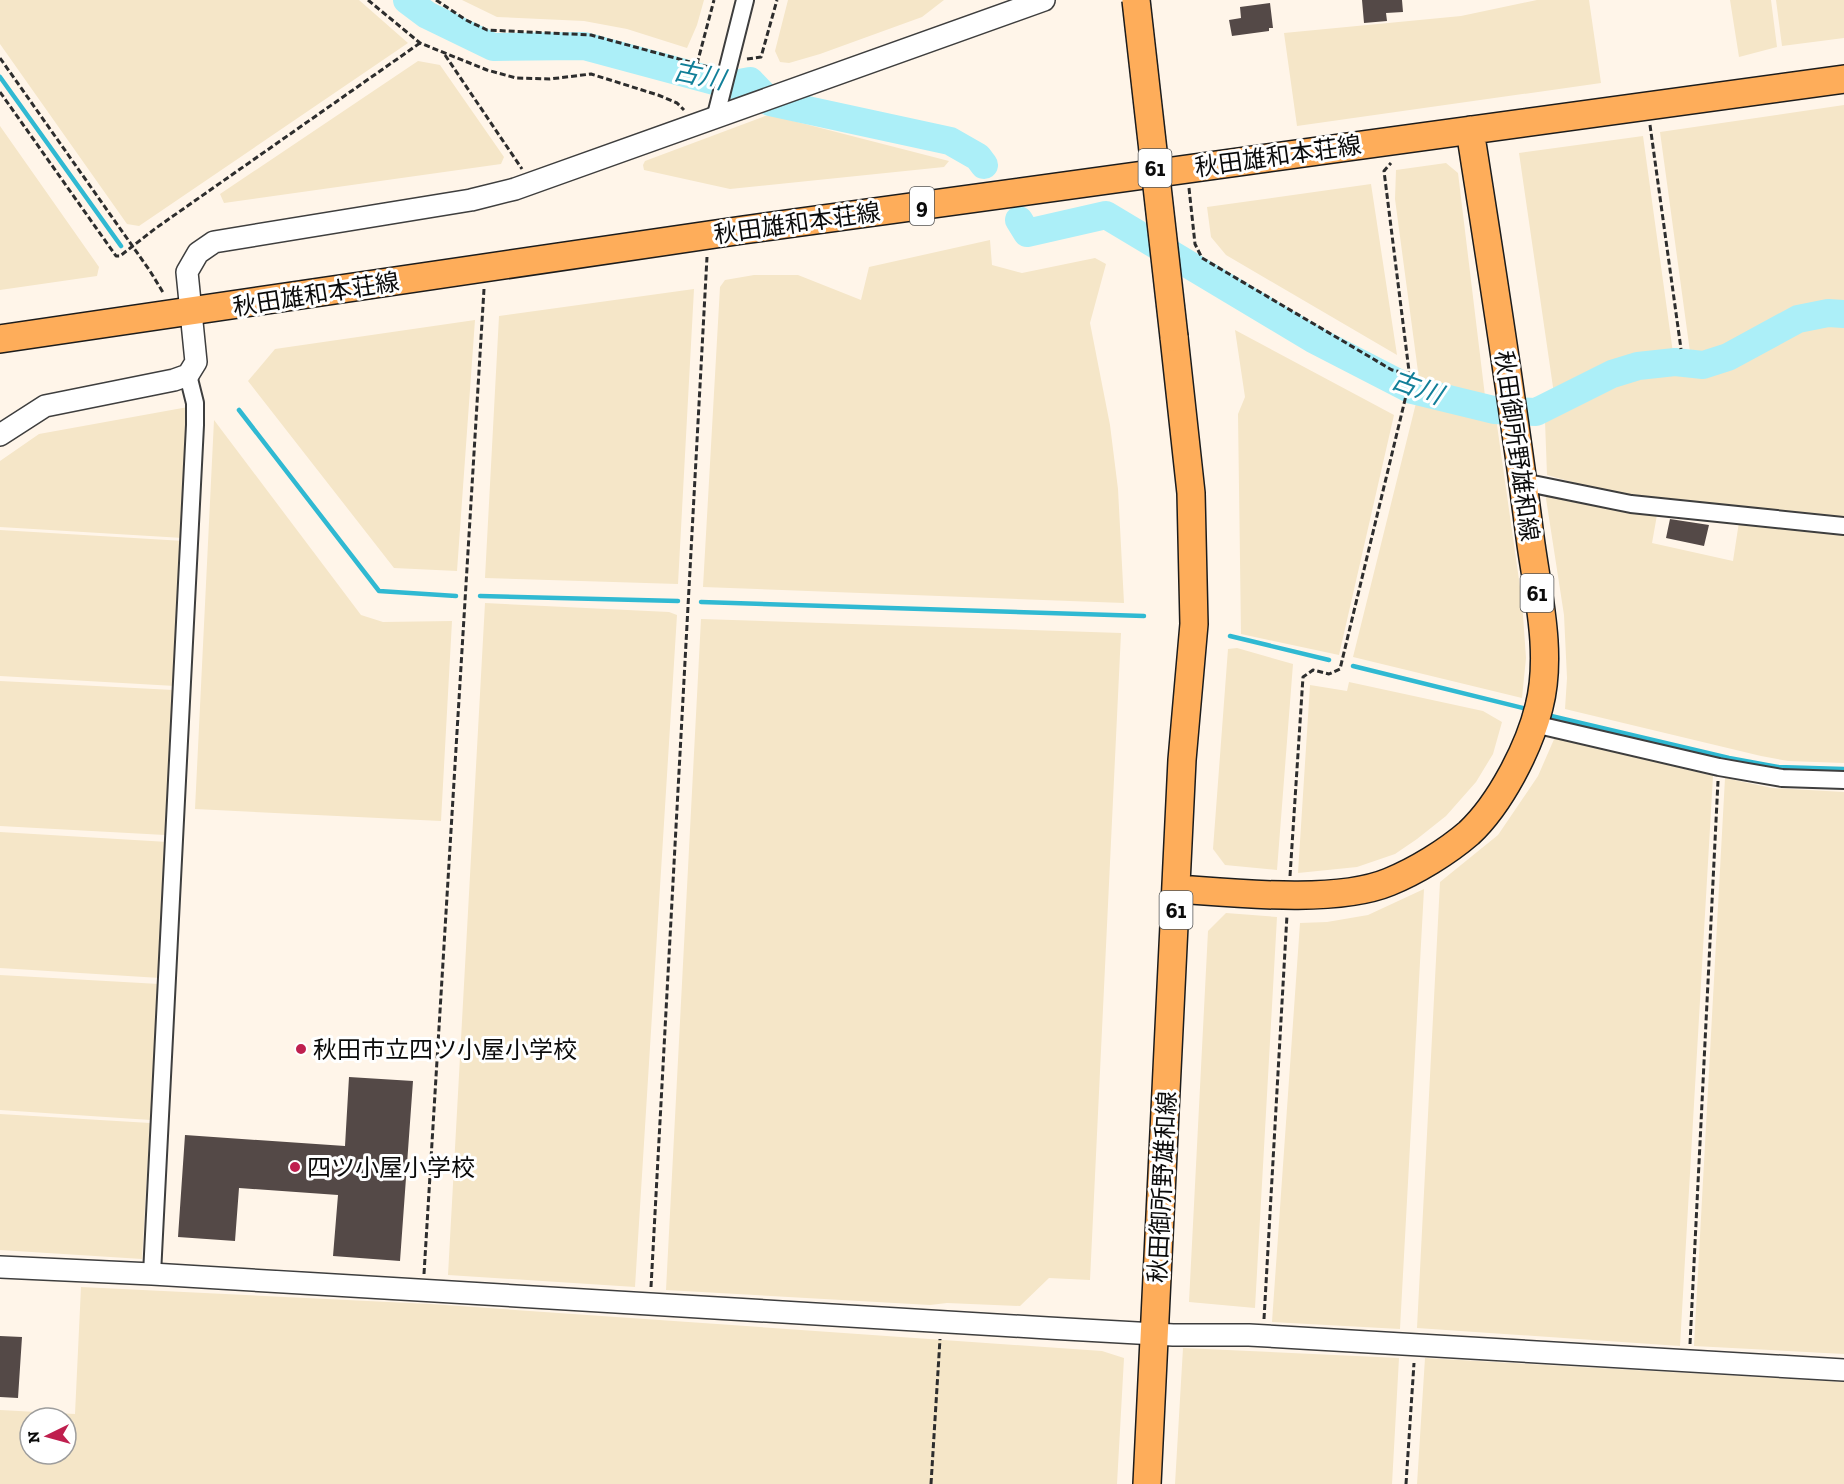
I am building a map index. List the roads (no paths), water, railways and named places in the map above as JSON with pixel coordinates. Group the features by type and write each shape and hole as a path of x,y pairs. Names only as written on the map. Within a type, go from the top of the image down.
{"main road":[{"name":"秋田御所野雄和線","path":"1136,0 1191,493 1194,624 1182,760 1147,1484"},
{"name":"秋田雄和本荘線","path":"0,339 708,235 1844,79"},
{"name":"秋田御所野雄和線","path":"1177,889 1288,895 1345,892 1388,883 1423,864 1469,832 1496,799 1520,760 1536,717 1544,675 1543,638 1513,412 1470,130"}],"street":[{"path":"718,106 745,0"},
{"path":"0,435 45,406 156,385 188,375 196,362 195,336 182,314 188,272 198,253 214,242 471,200 530,184 693,124 718,106 752,103 1044,0"},
{"path":"152,1274 195,425 195,403 188,375"},
{"path":"1523,482 1631,504 1844,526"},
{"path":"1536,717 1719,767 1782,778 1844,780"},
{"path":"0,1267 152,1274 1155,1334 1264,1336 1844,1370"}],"waterway":[{"name":"古川","path":"407,0 427,15 493,47 584,46 729,85 750,81 770,102 950,141 978,157 984,165"},
{"path":"0,77 121,246"},
{"name":"古川","path":"1019,220 1027,233 1106,215 1313,339 1412,390 1494,410 1536,412 1612,374 1638,366 1675,362 1703,365 1728,357 1798,319 1828,313 1844,314"},
{"path":"239,410 379,591 456,596"},
{"path":"480,596 678,601"},
{"path":"701,602 1144,616"},
{"path":"1230,636 1329,660"},
{"path":"1353,666 1531,710"},
{"path":"1547,715 1729,758 1778,767 1844,769"}],"place":[{"name":"秋田市立四ツ小屋小学校","path":"301,1049"},
{"name":"四ツ小屋小学校","path":"295,1167"}]}
